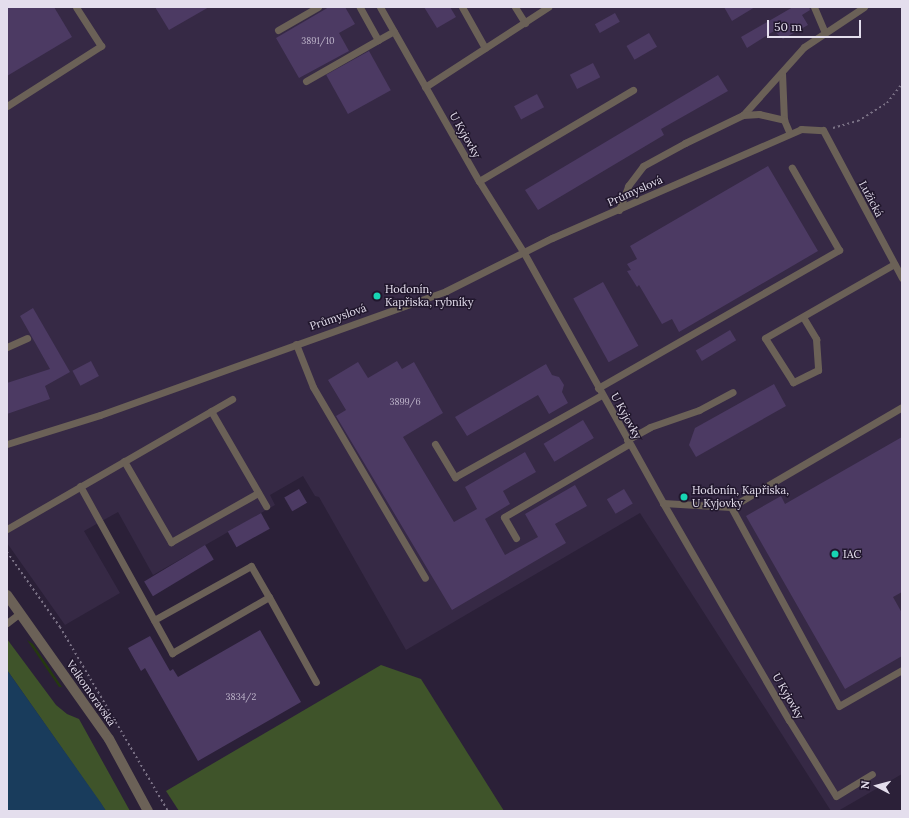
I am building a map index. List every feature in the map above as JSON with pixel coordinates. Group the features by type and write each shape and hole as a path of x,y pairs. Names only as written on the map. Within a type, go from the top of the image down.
{"street":[{"name":"Velkomoravská","path":"7,595 109,739 148,811"}],"lane":[{"path":"7,106 101,46 76,7"},
{"path":"278,30 318,7"},
{"path":"360,7 378,40"},
{"name":"U Kyjovky","path":"380,7 479,181 524,253 628,442 789,720 836,796 872,774"},
{"path":"462,7 486,48"},
{"path":"516,7 525,23"},
{"path":"425,87 548,7"},
{"path":"814,7 824,31"},
{"path":"620,210 628,186 643,166 744,115 804,47 824,31 864,7"},
{"path":"306,81 394,31"},
{"path":"782,72 784,120 789,132"},
{"path":"479,181 633,90"},
{"path":"744,115 759,114 784,120"},
{"name":"Průmyslová","path":"7,444 100,415 446,291 552,238 620,210 789,132 801,129 823,130"},
{"name":"Lužická","path":"823,130 902,278"},
{"path":"435,444 455,477 839,250 792,168"},
{"path":"803,317 816,339 818,370 794,382 765,338 894,264"},
{"path":"7,347 27,338"},
{"path":"296,344 314,386 425,578"},
{"path":"516,538 504,517 628,442 650,427 700,410 733,392"},
{"path":"7,529 232,399"},
{"path":"664,503 731,507 902,407"},
{"path":"211,411 266,506"},
{"path":"124,461 171,542 258,493"},
{"path":"80,486 172,653 269,597"},
{"path":"731,507 839,706 902,670"},
{"path":"154,620 251,566 316,682"},
{"path":"7,624 20,613"}],"path":[{"path":"823,130 858,121 886,103 902,84"},
{"path":"7,552 60,627 168,811"}],"shaded area":[{"path":"7,7 902,7 902,774 838,811 831,811 640,513 406,650 319,497 315,496 303,476 270,495 275,505 153,575 118,512 84,531 120,593 65,625 7,543"}],"green space":[{"path":"7,639 56,705 67,714 79,719 130,811 106,811 7,670"},
{"path":"27,640 33,644 62,687 59,687"},
{"path":"381,665 421,679 504,811 179,811 166,791"}],"water":[{"path":"7,670 101,803 106,811 7,811"}],"building":[{"path":"7,7 54,7 72,37 7,76"},
{"path":"155,7 209,7 169,30"},
{"path":"329,7 345,7 355,24 339,33 349,51 299,78 276,38"},
{"path":"424,7 450,7 456,17 437,28"},
{"path":"724,7 755,7 732,21"},
{"path":"793,7 809,7 810,10 802,15 808,25 783,39 774,31 747,48 741,37"},
{"path":"615,13 620,22 600,33 595,24"},
{"path":"649,33 657,47 634,60 626,46"},
{"path":"369,51 391,90 348,114 326,75"},
{"path":"593,63 600,77 577,89 570,75"},
{"path":"718,75 728,91 661,129 664,135 538,210 525,190"},
{"path":"537,94 544,107 521,119 514,106"},
{"path":"768,166 818,251 679,332 672,319 662,324 639,285 637,287 627,271 631,270 627,264 637,259 630,246"},
{"path":"603,282 638,346 609,362 573,298"},
{"path":"33,308 70,372 45,386 50,399 7,414 7,383 50,369 20,316"},
{"path":"730,330 736,340 702,361 696,351"},
{"path":"91,361 99,376 80,386 72,371"},
{"path":"397,361 402,369 414,362 443,413 403,437 454,522 477,509 465,487 525,452 536,472 503,491 510,504 485,519 505,555 538,537 525,514 575,485 587,506 555,524 566,543 452,610 336,416 346,410 328,380 358,362 368,378"},
{"path":"546,364 552,375 559,377 564,385 562,392 568,403 549,414 538,395 467,436 455,417"},
{"path":"774,384 786,406 696,457 689,445 695,428"},
{"path":"583,420 594,438 554,462 544,444"},
{"name":"IAC","path":"902,437 902,592 893,597 902,613 902,656 845,689 746,516 781,496 785,504"},
{"path":"299,489 307,503 292,511 284,498"},
{"path":"624,489 633,504 616,514 607,499"},
{"path":"261,513 270,529 236,547 228,531"},
{"path":"205,545 214,560 153,596 144,582"},
{"path":"260,630 301,702 198,761 145,668 141,671 128,648 150,636 170,671 173,669 178,677"}],"place":[{"name":"Hodonín, Kapřiska, rybníky","path":"377,296"},
{"name":"Hodonín, Kapřiska, U Kyjovky","path":"684,497"},
{"name":"IAC","path":"835,554"}]}
